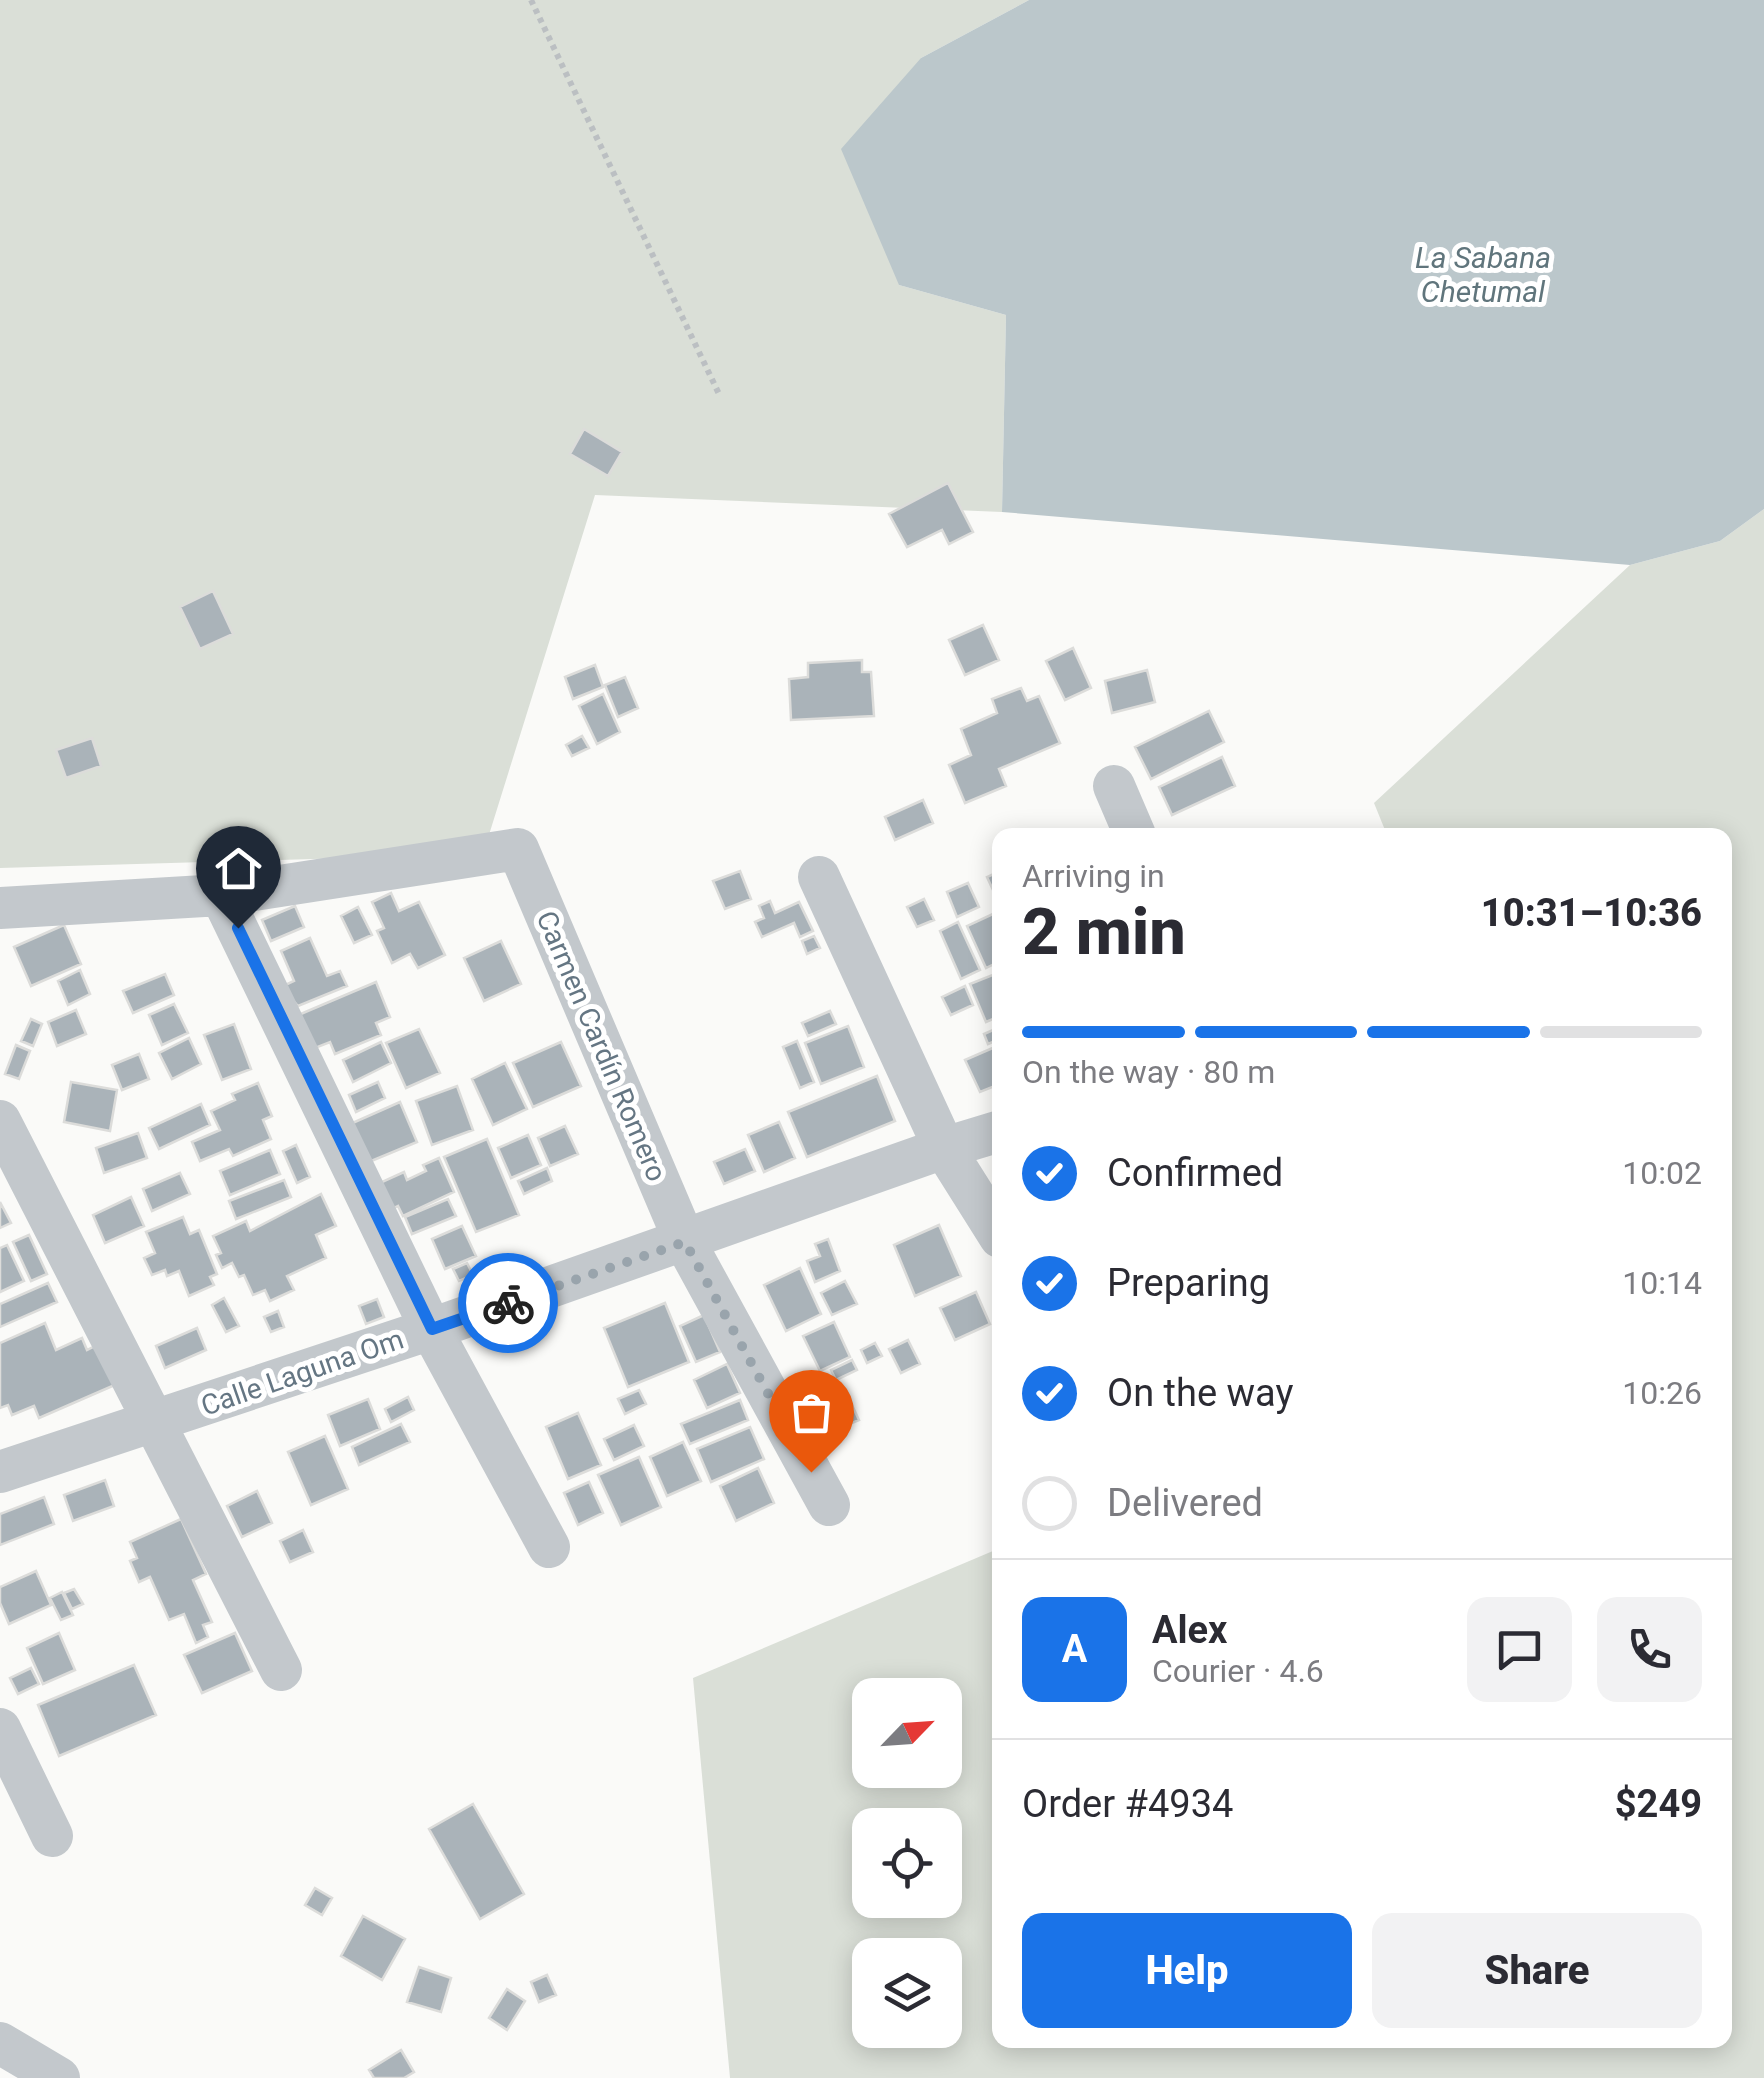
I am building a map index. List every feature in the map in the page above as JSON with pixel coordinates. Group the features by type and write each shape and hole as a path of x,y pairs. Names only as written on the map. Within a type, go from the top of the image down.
{"street":[{"path":"1114,786 1133,828"},
{"name":"Carmen Cardín Romero","path":"221,895 518,849 685,1242 829,1505"},
{"path":"819,876 944,1148 992,1224"},
{"path":"0,908 221,895 432,1329 549,1548"},
{"path":"0,1121 281,1670"},
{"name":"Calle Laguna Om","path":"0,1472 432,1329 992,1133"},
{"path":"0,1729 52,1836"},
{"path":"0,2044 59,2078"}],"path":[{"path":"531,0 719,394"}],"shaded area":[{"path":"0,0 1029,0 921,58 899,285 1006,315 1002,512 595,495 483,854 0,868"},
{"path":"1764,509 1764,2078 730,2078 693,1678 992,1551 992,2048 1732,2048 1732,828 1384,828 1374,803 1630,565 1720,541"}],"water":[{"name":"La Sabana Chetumal","path":"1029,0 1764,0 1764,509 1720,541 1630,565 1002,512 1006,315 899,285 841,149 921,58"}],"building":[{"path":"584,429 622,452 608,476 570,454"},
{"path":"948,483 973,532 949,544 942,530 907,547 889,514"},
{"path":"213,591 233,634 200,649 180,607"},
{"path":"983,625 999,660 965,675 949,640"},
{"path":"1073,648 1091,688 1065,700 1046,661"},
{"path":"862,660 862,672 871,672 874,716 791,720 789,679 808,677 808,663"},
{"path":"595,665 603,687 573,699 565,677"},
{"path":"1147,670 1155,702 1112,713 1105,681"},
{"path":"625,677 638,708 618,717 605,685"},
{"path":"1021,688 1027,701 1039,696 1060,743 999,769 1006,786 965,803 949,765 971,755 961,729 997,713 992,699"},
{"path":"603,694 620,732 597,744 579,706"},
{"path":"1209,711 1224,742 1151,779 1135,747"},
{"path":"582,736 589,748 572,756 566,745"},
{"path":"92,738 101,766 66,778 56,750"},
{"path":"1222,757 1235,786 1172,815 1159,787"},
{"path":"923,800 933,823 895,840 885,817"},
{"path":"740,871 751,899 725,909 713,881"},
{"path":"968,883 979,907 957,917 947,892"},
{"path":"391,893 399,911 419,902 445,955 418,968 410,954 392,963 377,931 384,928 372,902"},
{"path":"924,899 934,920 917,927 907,907"},
{"path":"770,901 775,913 799,902 813,931 800,937 794,923 762,937 755,922 764,918 759,906"},
{"path":"295,906 304,927 271,941 262,920"},
{"path":"358,907 372,935 354,943 341,916"},
{"path":"992,914 992,965 986,968 967,926"},
{"path":"958,922 980,970 961,979 940,931"},
{"path":"64,925 81,964 31,986 14,947"},
{"path":"814,936 820,948 807,954 802,941"},
{"path":"310,938 327,976 340,971 347,986 298,1006 281,987 294,981 281,951"},
{"path":"501,941 521,984 484,1001 464,958"},
{"path":"80,970 90,994 68,1005 58,981"},
{"path":"165,974 174,995 133,1013 123,991"},
{"path":"992,975 992,1019 986,1022 970,984"},
{"path":"376,982 390,1017 376,1023 381,1035 335,1054 330,1042 310,1050 296,1016"},
{"path":"965,986 973,1005 951,1015 942,997"},
{"path":"174,1004 188,1033 162,1045 149,1015"},
{"path":"76,1010 86,1034 57,1046 48,1022"},
{"path":"830,1011 836,1024 808,1036 802,1023"},
{"path":"31,1019 42,1024 33,1046 21,1041"},
{"path":"234,1024 251,1069 222,1080 204,1035"},
{"path":"848,1026 864,1067 821,1084 805,1043"},
{"path":"419,1029 440,1073 406,1088 386,1043"},
{"path":"992,1030 992,1042 988,1044 984,1034"},
{"path":"189,1038 201,1064 172,1079 159,1053"},
{"path":"797,1041 814,1082 800,1088 783,1047"},
{"path":"381,1042 391,1063 353,1082 343,1060"},
{"path":"561,1042 581,1086 533,1107 513,1063"},
{"path":"16,1045 30,1051 19,1079 5,1074"},
{"path":"992,1048 992,1087 980,1092 965,1060"},
{"path":"139,1054 149,1079 122,1090 112,1065"},
{"path":"505,1063 527,1109 493,1125 472,1079"},
{"path":"877,1076 895,1121 807,1157 788,1112"},
{"path":"71,1082 117,1090 110,1131 64,1122"},
{"path":"378,1082 385,1098 356,1112 349,1095"},
{"path":"258,1083 272,1116 263,1120 271,1139 233,1156 229,1149 200,1161 192,1142 220,1130 211,1111 235,1100 232,1094"},
{"path":"457,1086 473,1130 432,1145 416,1101"},
{"path":"400,1102 417,1142 364,1164 348,1125"},
{"path":"201,1104 210,1125 159,1149 149,1128"},
{"path":"779,1122 795,1158 764,1172 748,1135"},
{"path":"565,1126 578,1154 550,1166 538,1138"},
{"path":"138,1133 147,1158 104,1173 96,1148"},
{"path":"528,1135 541,1165 511,1178 498,1148"},
{"path":"487,1139 519,1215 476,1232 444,1157"},
{"path":"296,1145 310,1177 297,1183 283,1151"},
{"path":"745,1149 755,1171 724,1184 714,1162"},
{"path":"270,1150 280,1174 230,1195 220,1171"},
{"path":"439,1158 454,1192 403,1216 398,1206 386,1212 373,1186 404,1172 407,1180 426,1171 423,1165"},
{"path":"547,1168 552,1181 524,1194 518,1181"},
{"path":"180,1173 190,1194 152,1211 143,1189"},
{"path":"284,1180 291,1197 236,1219 229,1201"},
{"path":"321,1194 336,1226 316,1235 326,1258 287,1276 294,1290 270,1301 265,1290 253,1295 244,1275 239,1277 232,1263 222,1268 216,1255 221,1253 213,1236 246,1221 250,1231"},
{"path":"131,1197 144,1226 105,1243 93,1215"},
{"path":"448,1199 456,1216 412,1234 405,1217"},
{"path":"0,1202 11,1223 0,1228"},
{"path":"183,1217 190,1234 199,1230 217,1274 210,1277 214,1285 189,1296 179,1271 167,1276 165,1270 152,1275 144,1258 155,1253 146,1232"},
{"path":"939,1225 961,1276 915,1296 894,1245"},
{"path":"462,1226 476,1256 445,1269 432,1239"},
{"path":"29,1235 47,1274 31,1281 13,1242"},
{"path":"828,1239 840,1271 815,1282 807,1261 820,1256 815,1244"},
{"path":"7,1245 24,1281 0,1292 0,1248"},
{"path":"467,1263 473,1275 459,1281 453,1269"},
{"path":"800,1268 821,1314 786,1331 764,1285"},
{"path":"845,1281 857,1304 832,1315 821,1293"},
{"path":"48,1283 57,1302 0,1327 0,1304"},
{"path":"976,1292 990,1324 955,1340 940,1308"},
{"path":"224,1298 239,1326 226,1332 212,1305"},
{"path":"377,1299 384,1317 366,1324 359,1306"},
{"path":"665,1303 689,1362 628,1387 604,1328"},
{"path":"278,1311 284,1327 271,1332 264,1317"},
{"path":"704,1315 720,1352 696,1362 680,1326"},
{"path":"834,1322 850,1357 820,1371 803,1336"},
{"path":"45,1323 56,1350 82,1338 87,1350 99,1344 117,1384 39,1418 34,1406 12,1415 8,1405 0,1408 0,1343"},
{"path":"197,1328 206,1350 165,1368 156,1346"},
{"path":"908,1340 920,1364 901,1373 889,1349"},
{"path":"875,1343 882,1356 867,1363 861,1350"},
{"path":"852,1360 857,1370 836,1380 831,1370"},
{"path":"727,1364 740,1393 707,1408 694,1380"},
{"path":"639,1390 646,1404 625,1414 618,1399"},
{"path":"845,1390 859,1420 840,1428 826,1398"},
{"path":"408,1397 414,1410 391,1422 385,1409"},
{"path":"368,1399 380,1429 340,1446 328,1415"},
{"path":"740,1400 748,1420 690,1444 681,1424"},
{"path":"578,1413 601,1465 568,1479 546,1427"},
{"path":"401,1424 410,1442 359,1465 352,1447"},
{"path":"634,1425 644,1446 614,1460 604,1439"},
{"path":"750,1427 764,1459 711,1482 697,1449"},
{"path":"325,1436 348,1489 311,1505 288,1452"},
{"path":"683,1442 701,1481 667,1496 650,1457"},
{"path":"639,1457 661,1507 621,1525 598,1475"},
{"path":"758,1468 774,1503 736,1521 720,1486"},
{"path":"105,1480 114,1506 73,1521 64,1495"},
{"path":"589,1482 603,1513 578,1525 564,1493"},
{"path":"257,1491 272,1523 242,1537 227,1506"},
{"path":"44,1497 54,1524 0,1545 0,1514"},
{"path":"181,1519 206,1574 193,1580 212,1622 203,1625 208,1637 196,1643 184,1614 169,1620 150,1577 139,1582 130,1561 137,1558 130,1542"},
{"path":"303,1530 313,1552 290,1562 280,1541"},
{"path":"36,1571 51,1605 9,1624 0,1603 0,1587"},
{"path":"74,1589 83,1604 72,1609 64,1593"},
{"path":"62,1592 73,1615 61,1620 50,1598"},
{"path":"59,1633 75,1670 43,1684 27,1648"},
{"path":"235,1633 252,1671 202,1693 184,1655"},
{"path":"134,1665 156,1715 59,1756 38,1705"},
{"path":"31,1668 39,1684 18,1694 10,1678"},
{"path":"473,1804 524,1894 480,1919 429,1829"},
{"path":"315,1888 332,1898 322,1915 305,1905"},
{"path":"363,1916 405,1939 382,1980 341,1956"},
{"path":"419,1967 451,1978 441,2012 407,2002"},
{"path":"547,1975 556,1995 539,2002 531,1982"},
{"path":"507,1989 525,2001 507,2030 489,2018"},
{"path":"401,2050 414,2072 404,2078 374,2078 369,2070"}],"way so far":[{"path":"508,1303 685,1242 811,1472"}],"route":[{"path":"238,928 432,1329 508,1303"}]}
